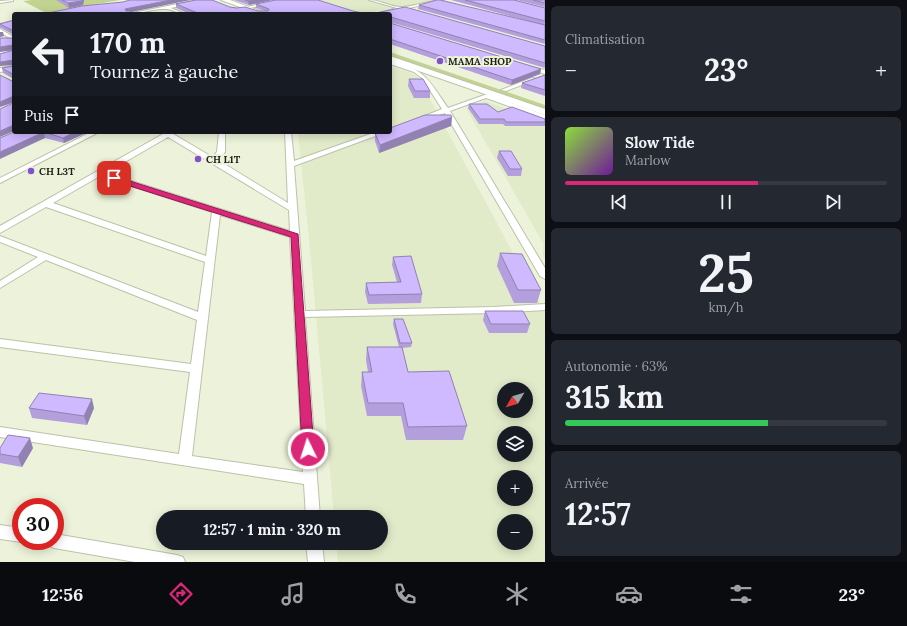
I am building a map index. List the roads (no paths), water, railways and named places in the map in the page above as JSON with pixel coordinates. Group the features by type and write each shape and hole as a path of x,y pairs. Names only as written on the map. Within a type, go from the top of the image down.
{"main road":[{"path":"209,0 236,10 247,11"},
{"path":"224,0 247,11"},
{"path":"392,52 545,104"},
{"path":"392,59 489,95 545,112"}],"street":[{"path":"0,2 11,0"},
{"path":"140,12 205,0"},
{"path":"247,11 285,0"},
{"path":"371,0 421,12"},
{"path":"388,12 440,0 447,2"},
{"path":"166,7 178,12"},
{"path":"0,30 12,38"},
{"path":"392,63 416,71 424,77 446,110 545,276"},
{"path":"523,65 545,72"},
{"path":"0,70 12,68"},
{"path":"504,90 545,76"},
{"path":"411,122 489,95 545,117"},
{"path":"0,181 85,134"},
{"path":"0,230 99,174 165,134"},
{"path":"169,134 293,209"},
{"path":"213,161 221,152 222,134"},
{"path":"288,134 312,510"},
{"path":"290,165 378,134"},
{"path":"99,174 295,236"},
{"path":"46,204 210,261"},
{"path":"185,461 216,211"},
{"path":"0,239 203,318"},
{"path":"0,285 44,257"},
{"path":"300,314 494,310 545,307"},
{"path":"0,343 196,369"},
{"path":"0,432 310,479"},
{"path":"0,532 12,534"},
{"path":"64,543 177,562"},
{"path":"315,550 316,562"}],"place":[{"name":"MAMA SHOP","path":"440,61"},
{"name":"CH L1T","path":"198,159"},
{"name":"CH L3T","path":"31,171"}]}
